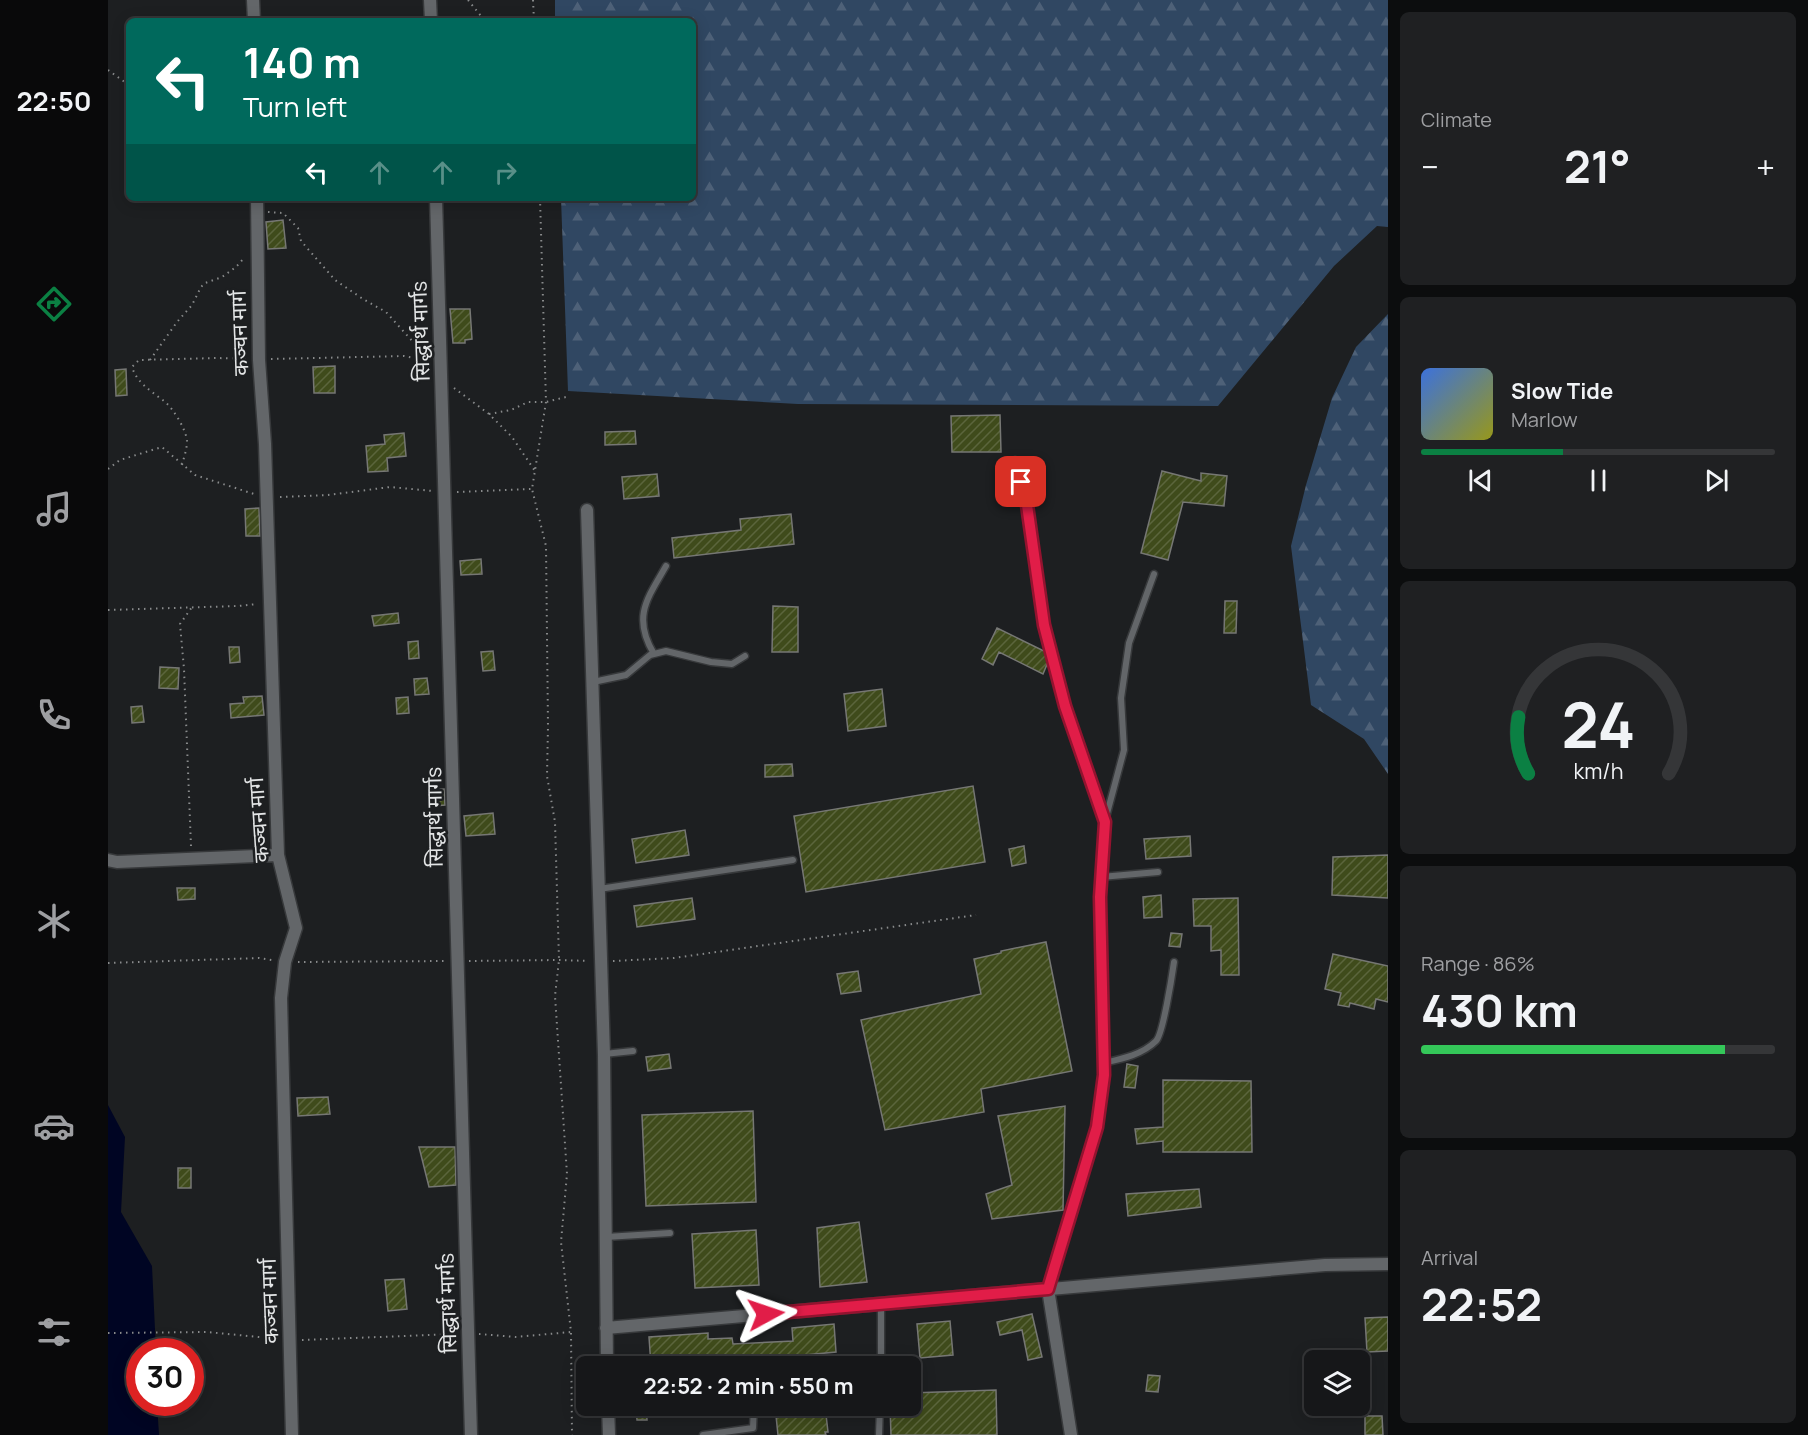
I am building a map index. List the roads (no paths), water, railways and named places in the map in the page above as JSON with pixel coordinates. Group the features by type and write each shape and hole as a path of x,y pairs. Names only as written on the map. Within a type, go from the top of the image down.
{"street":[{"path":"253,0 254,18"},
{"path":"430,0 431,18"},
{"name":"कञ्चन मार्ग","path":"257,201 259,360 265,444 278,855 296,928 285,962 281,998 292,1435"},
{"name":"सिद्धार्थ मार्गs","path":"436,201 471,1435"},
{"path":"587,510 604,1054 607,1356"},
{"path":"108,860 117,862 278,855"},
{"path":"606,1328 1325,1265 1388,1264"},
{"path":"1048,1289 1071,1435"},
{"path":"608,1416 609,1435"}],"lane":[{"path":"1015,460 1027,505 1044,625 1065,706 1105,822"},
{"path":"654,654 647,638 643,610 666,566"},
{"path":"1048,1289 1097,1127 1104,1075 1100,897 1105,822 1124,750 1121,698 1129,643 1154,574"},
{"path":"592,682 626,675 650,655 666,651 711,662 732,663 745,656"},
{"path":"598,889 793,860"},
{"path":"1101,877 1158,872"},
{"path":"1103,1063 1143,1051 1158,1040 1170,991 1174,962"},
{"path":"604,1054 633,1051"},
{"path":"605,1237 670,1233"},
{"path":"881,1304 881,1356"},
{"path":"703,1435 754,1432 754,1416"},
{"path":"879,1435 880,1416"}]}
